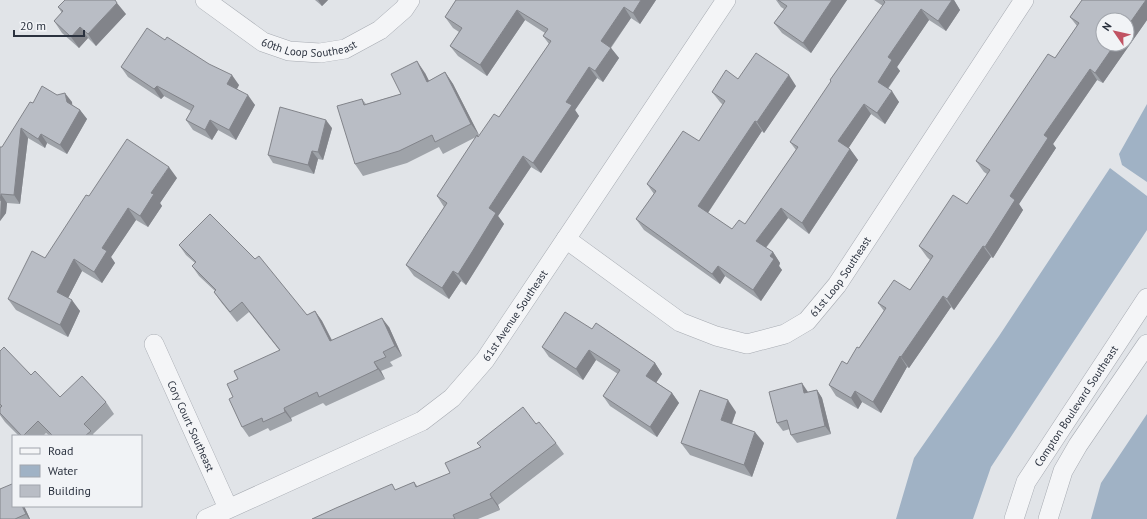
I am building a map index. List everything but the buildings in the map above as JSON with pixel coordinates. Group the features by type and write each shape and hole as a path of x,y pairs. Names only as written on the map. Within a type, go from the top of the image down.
{"street":[{"name":"60th Loop Southeast","path":"206,0 263,42 289,51 320,53 345,49 380,30 399,14 410,0"},
{"name":"61st Avenue Southeast","path":"206,519 422,421 452,398 485,360 726,0"},
{"name":"61st Loop Southeast","path":"566,239 680,322 716,336 747,344 785,334 807,321 837,285 1024,0"},
{"name":"Compton Boulevard Southeast","path":"1014,519 1026,482 1147,298"},
{"name":"Cory Court Southeast","path":"154,344 228,508"},
{"name":"Compton Boulevard Southeast","path":"1048,519 1063,471 1078,445 1147,344"}],"water":[{"path":"1147,104 1147,182 1122,165 1119,154"},
{"path":"1110,168 1147,196 1147,230 991,467 973,519 896,519 914,458 999,336"},
{"path":"1147,414 1147,519 1091,519 1101,483"}]}
